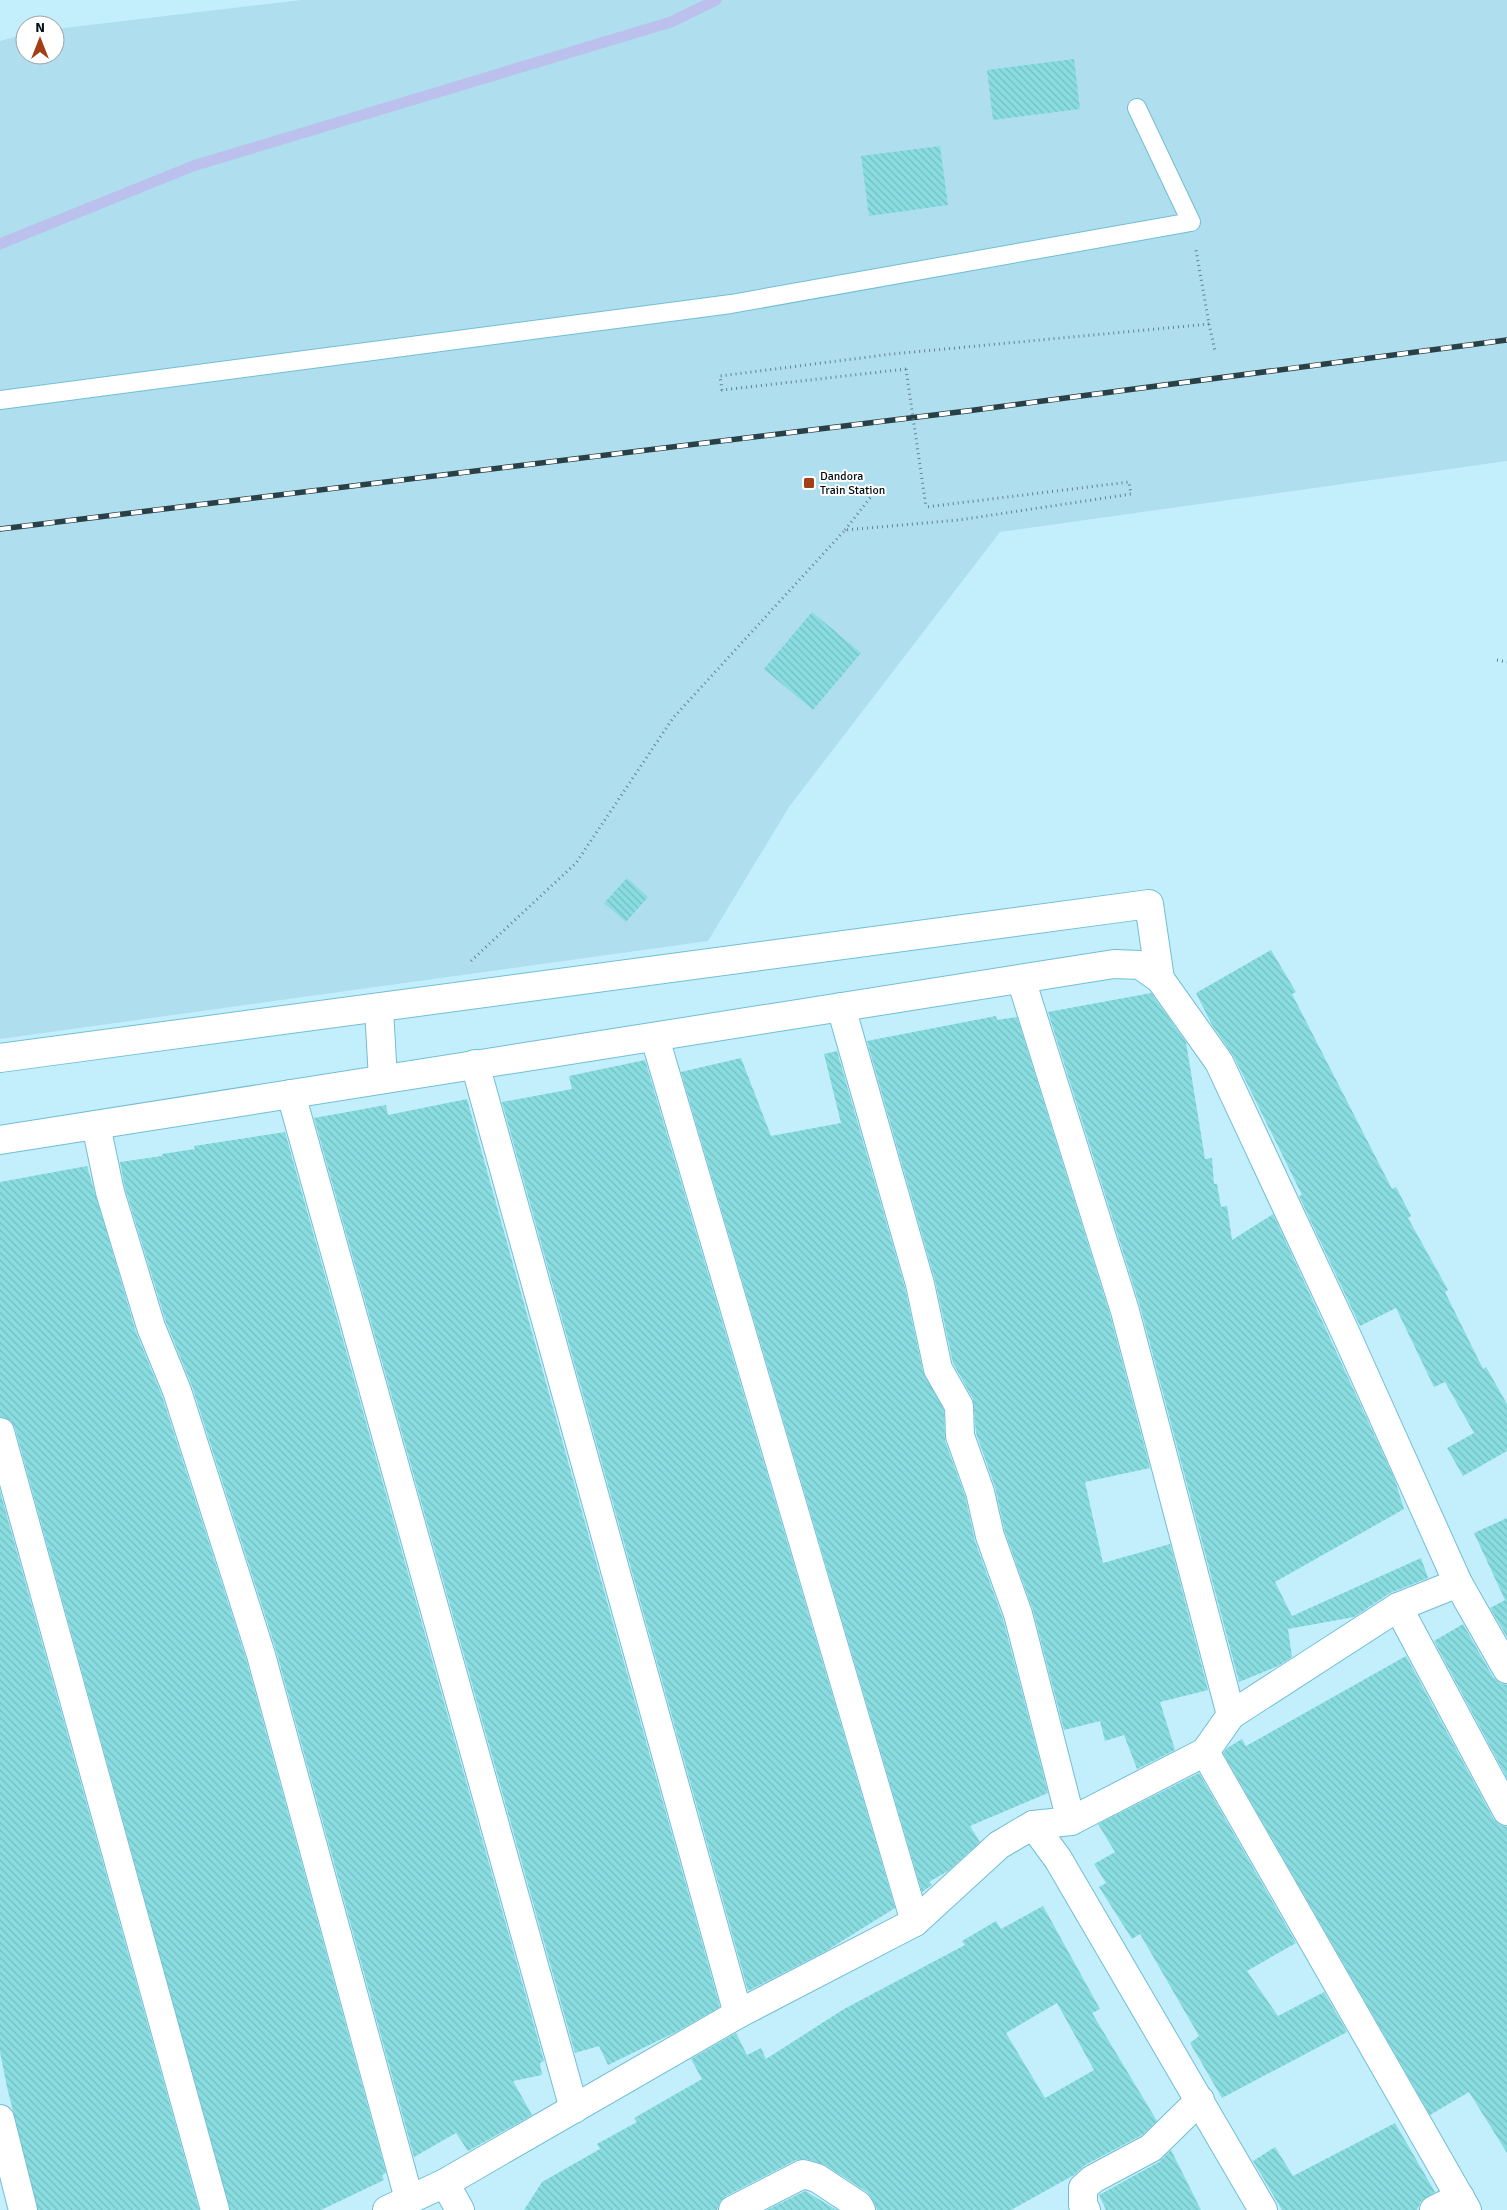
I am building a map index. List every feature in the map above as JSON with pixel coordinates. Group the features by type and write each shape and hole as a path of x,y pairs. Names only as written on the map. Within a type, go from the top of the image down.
{"street":[{"path":"0,1058 379,1009 1149,904 1160,979"},
{"path":"0,1140 1114,964 1140,965 1160,979 1219,1062 1346,1334 1458,1583 1507,1669"},
{"path":"1021,979 1125,1311 1231,1715"},
{"path":"841,1007 920,1284 938,1368 959,1406 962,1442 980,1492 990,1536 1018,1614 1071,1821"},
{"path":"379,1009 383,1079"},
{"path":"655,1038 915,1922"},
{"path":"475,1064 738,2014"},
{"path":"291,1094 574,2109"},
{"path":"96,1125 110,1192 150,1327 177,1392 261,1655 398,2205 445,2183 738,2014 915,1922 999,1845 1033,1825 1071,1821 1205,1752 1231,1715 1398,1607 1458,1583"},
{"path":"0,1432 215,2210"},
{"path":"1398,1607 1507,1812"},
{"path":"1205,1752 1463,2203 1434,2210"},
{"path":"1033,1825 1058,1859 1263,2210"},
{"path":"1086,2210 1082,2204 1082,2188 1093,2179 1151,2148 1200,2100"},
{"path":"0,2119 23,2210"},
{"path":"733,2210 803,2174 817,2178 858,2205 860,2210"},
{"path":"445,2183 460,2210"}],"lane":[{"path":"0,400 731,304 1191,222 1137,108"}],"path":[{"path":"1191,222 1215,351"},
{"path":"845,530 959,520 1130,494 1129,482 926,507 906,369 722,390 720,376 892,354 1209,324"},
{"path":"457,998 455,976 576,863 673,718 845,530 877,489"},
{"path":"1497,660 1507,662"}],"shaded area":[{"path":"301,0 1507,0 1507,461 1000,532 789,807 708,941 0,1039 0,41 15,37 15,65 65,65 65,28"}],"building":[{"path":"1074,59 1080,109 993,120 987,70"},
{"path":"940,146 948,205 869,216 861,156"},
{"path":"812,612 861,653 813,710 764,669"},
{"path":"627,878 648,897 626,922 604,903"},
{"path":"1271,950 1296,992 1292,994 1392,1189 1396,1187 1411,1216 1408,1218 1448,1290 1445,1292 1483,1369 1486,1367 1507,1404 1507,1451 1463,1476 1447,1448 1474,1433 1445,1382 1434,1387 1396,1308 1360,1326 1299,1196 1302,1195 1233,1055 1212,1025 1196,993"},
{"path":"1151,993 1186,1042 1205,1159 1212,1158 1214,1184 1217,1184 1221,1207 1227,1206 1232,1240 1273,1214 1395,1480 1404,1509 1275,1582 1292,1616 1421,1558 1428,1578 1390,1593 1354,1617 1288,1629 1292,1657 1278,1666 1239,1682 1140,1306 1048,1012"},
{"path":"996,1016 997,1020 1017,1017 1110,1315 1150,1468 1085,1482 1103,1563 1170,1544 1208,1690 1160,1702 1175,1750 1137,1769 1124,1735 1105,1741 1100,1721 1064,1730 1033,1610 1005,1532 995,1487 976,1433 973,1399 953,1363 935,1280 867,1041"},
{"path":"837,1051 905,1288 923,1372 944,1410 945,1441 965,1496 975,1541 1003,1619 1048,1793 970,1826 980,1842 948,1871 929,1882 932,1885 922,1892 681,1072 741,1058 771,1136 841,1123 824,1054"},
{"path":"645,1060 895,1908 826,1951 748,1991 502,1102 572,1089 569,1076"},
{"path":"467,1099 720,2007 676,2032 608,2065 599,2046 575,2053 314,1118 386,1105 388,1115"},
{"path":"285,1132 544,2061 540,2063 542,2075 513,2081 532,2115 468,2151 456,2133 414,2157 276,1650 192,1386 166,1322 125,1188 120,1162 195,1149 194,1146"},
{"path":"87,1166 136,1332 162,1396 246,1659 386,2173 382,2175 384,2180 321,2210 230,2210 15,1428 11,1421 0,1417 0,1182"},
{"path":"0,1491 199,2210 38,2210 0,2052"},
{"path":"1507,1518 1507,1637 1490,1608 1505,1600 1474,1533"},
{"path":"1463,1624 1493,1677 1500,1683 1507,1685 1507,1778 1434,1641"},
{"path":"1406,1656 1493,1818 1499,1824 1507,1827 1507,2153 1469,2092 1430,2115 1223,1753 1227,1748 1242,1739 1246,1746"},
{"path":"1199,1773 1296,1943 1247,1971 1278,2016 1324,1992 1347,2032 1222,2098 1190,2043 1199,2036 1140,1934 1132,1939 1099,1887 1106,1883 1094,1864 1115,1852 1098,1824"},
{"path":"1043,1906 1100,2009 1092,2013 1157,2121 1142,2135 1085,2165 1074,2175 1011,2210 877,2210 867,2192 825,2165 807,2159 796,2160 726,2196 720,2202 717,2210 524,2210 542,2182 600,2149 597,2144 637,2122 634,2118 702,2079 691,2059 736,2033 747,2055 761,2048 766,2059 844,2009 965,1945 962,1941 996,1921 1001,1929","holes":["1057,2003 1094,2070 1045,2098 1006,2033"]},
{"path":"1395,2123 1435,2192 1421,2201 1417,2210 1282,2210 1253,2161 1275,2147 1293,2176"},
{"path":"1171,2150 1201,2210 1106,2210 1099,2195 1159,2162"},
{"path":"805,2191 837,2210 767,2210"}],"waterway":[{"path":"0,244 193,166 671,22 716,0"}],"railway":[{"path":"0,529 967,411 1507,340"}],"place":[{"name":"Dandora Train Station","path":"809,483"}]}
